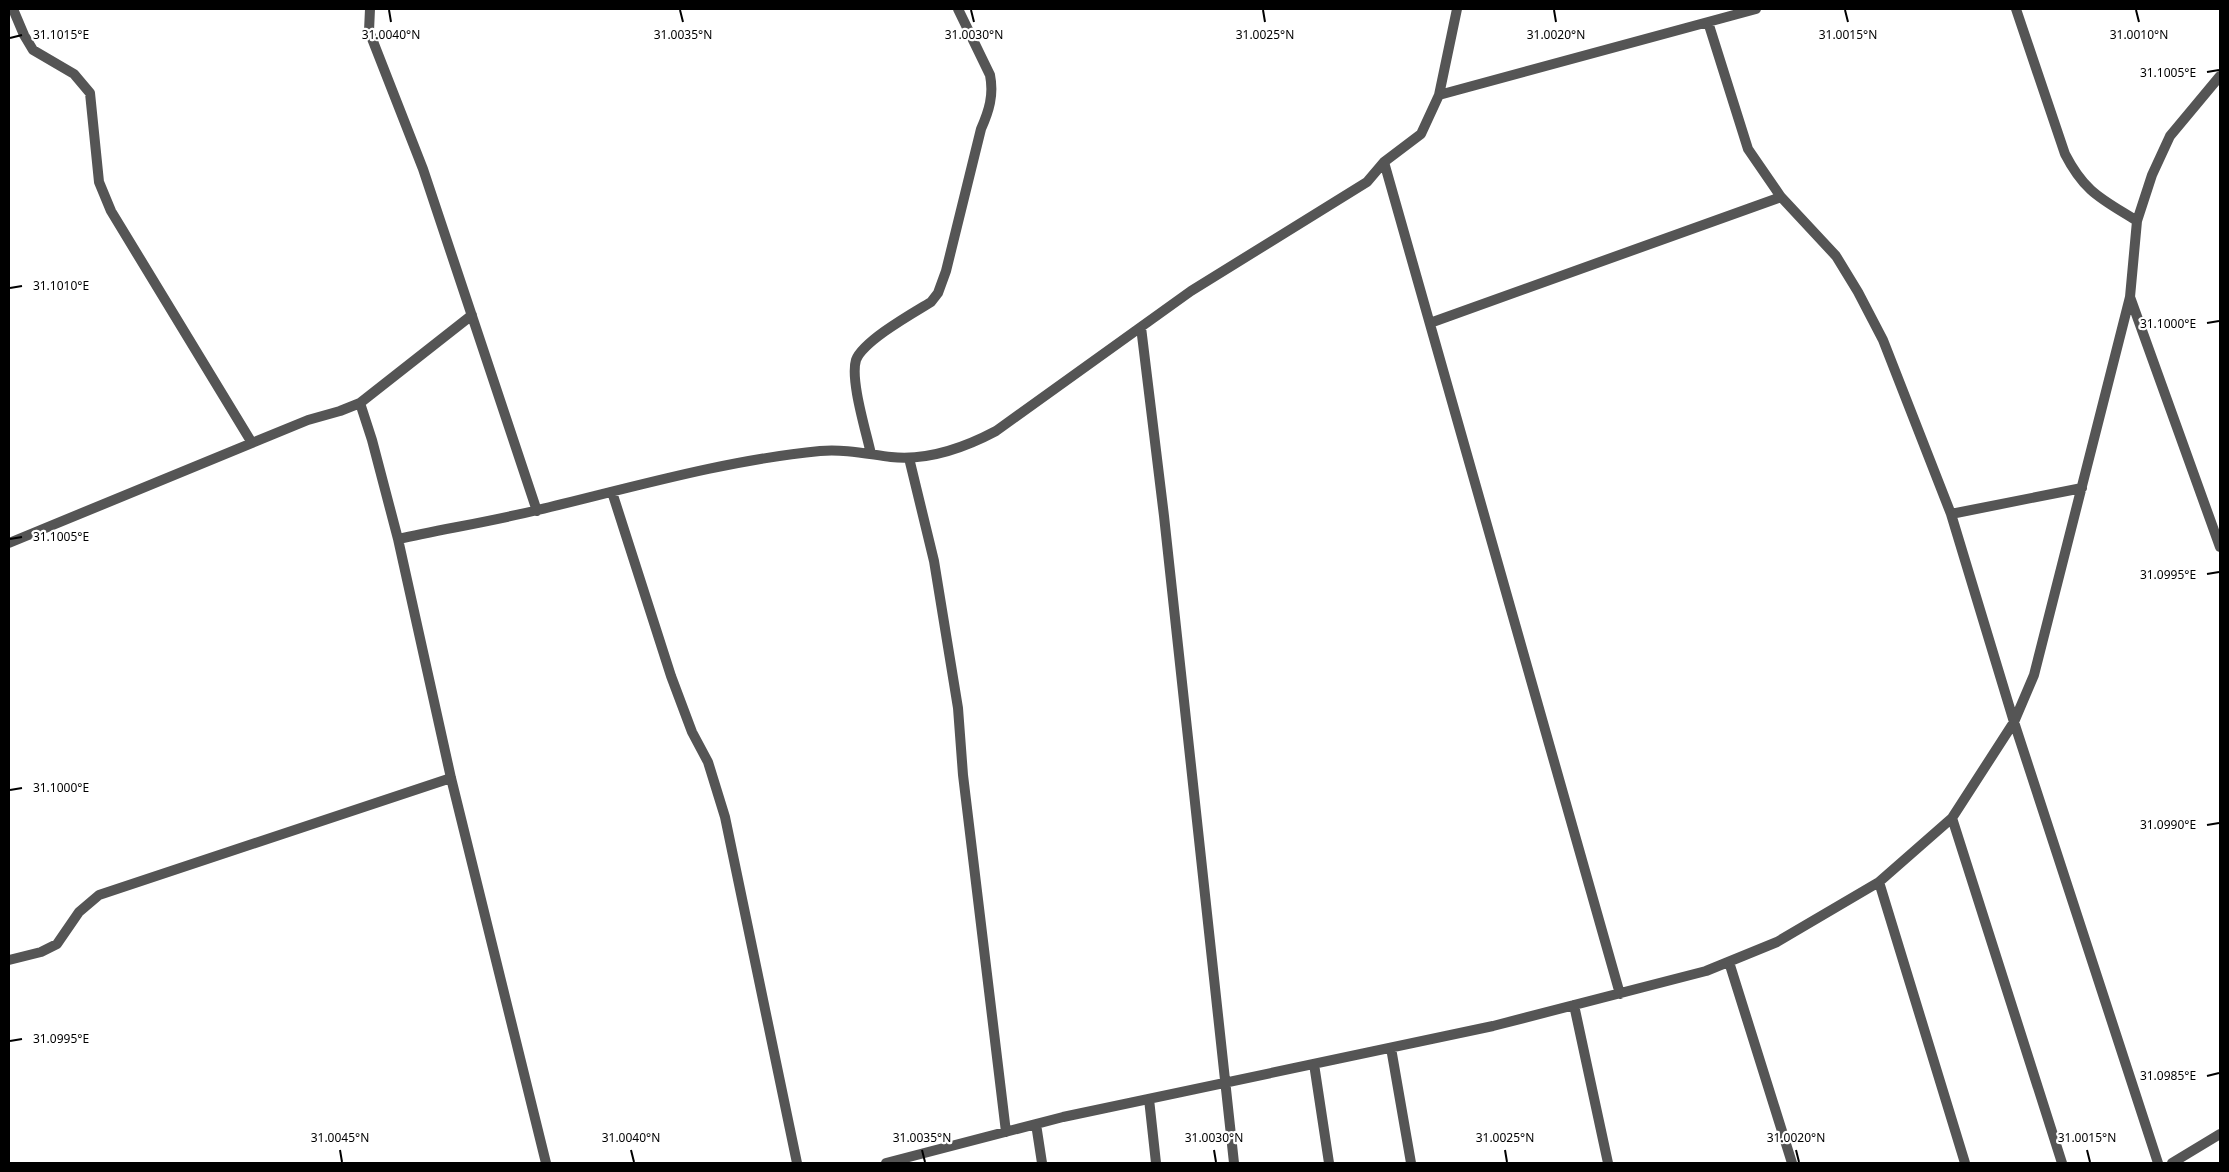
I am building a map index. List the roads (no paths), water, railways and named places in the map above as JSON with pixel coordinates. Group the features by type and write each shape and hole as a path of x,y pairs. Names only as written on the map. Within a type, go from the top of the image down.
{"street":[{"path":"13,9 24,35 33,50 74,74 90,93 99,182 111,211 252,443"},
{"path":"370,9 369,31 422,169 537,511"},
{"path":"871,454 855,381 856,360 868,344 931,302 938,293 946,271 981,129 988,113 992,90 990,75 958,9"},
{"path":"398,539 537,511 729,466 820,451 850,450 909,458 957,449 972,444 996,431 1191,291 1367,182 1384,162 1421,134 1439,95 1457,9"},
{"path":"1439,95 1756,9"},
{"path":"2016,9 2065,154 2075,174 2091,192 2137,221"},
{"path":"1708,22 1748,149 1781,198 1836,256 1858,292 1883,340 1951,514 2014,722 2158,1163"},
{"path":"886,1163 1036,1124 1493,1026 1706,971 1777,942 1879,882 1952,818 2014,722 2034,675 2130,297 2137,221 2152,175 2170,136 2220,76"},
{"path":"1384,162 1620,994"},
{"path":"1430,323 1781,198"},
{"path":"2130,297 2220,547"},
{"path":"9,543 308,420 340,412 360,403 472,315"},
{"path":"1141,327 1165,526 1234,1163"},
{"path":"360,403 372,440 398,539 451,778 546,1163"},
{"path":"909,458 934,561 958,708 964,785 1006,1132"},
{"path":"1951,514 2082,488"},
{"path":"612,492 671,676 692,732 708,762 724,816 797,1163"},
{"path":"9,960 41,952 57,944 79,912 99,895 451,778"},
{"path":"1952,818 2062,1163"},
{"path":"1879,882 1965,1163"},
{"path":"1729,962 1792,1163"},
{"path":"1574,1005 1608,1163"},
{"path":"1391,1048 1410,1163"},
{"path":"1314,1064 1329,1163"},
{"path":"1149,1099 1156,1163"},
{"path":"1036,1124 1042,1163"},
{"path":"2172,1163 2220,1134"}]}
